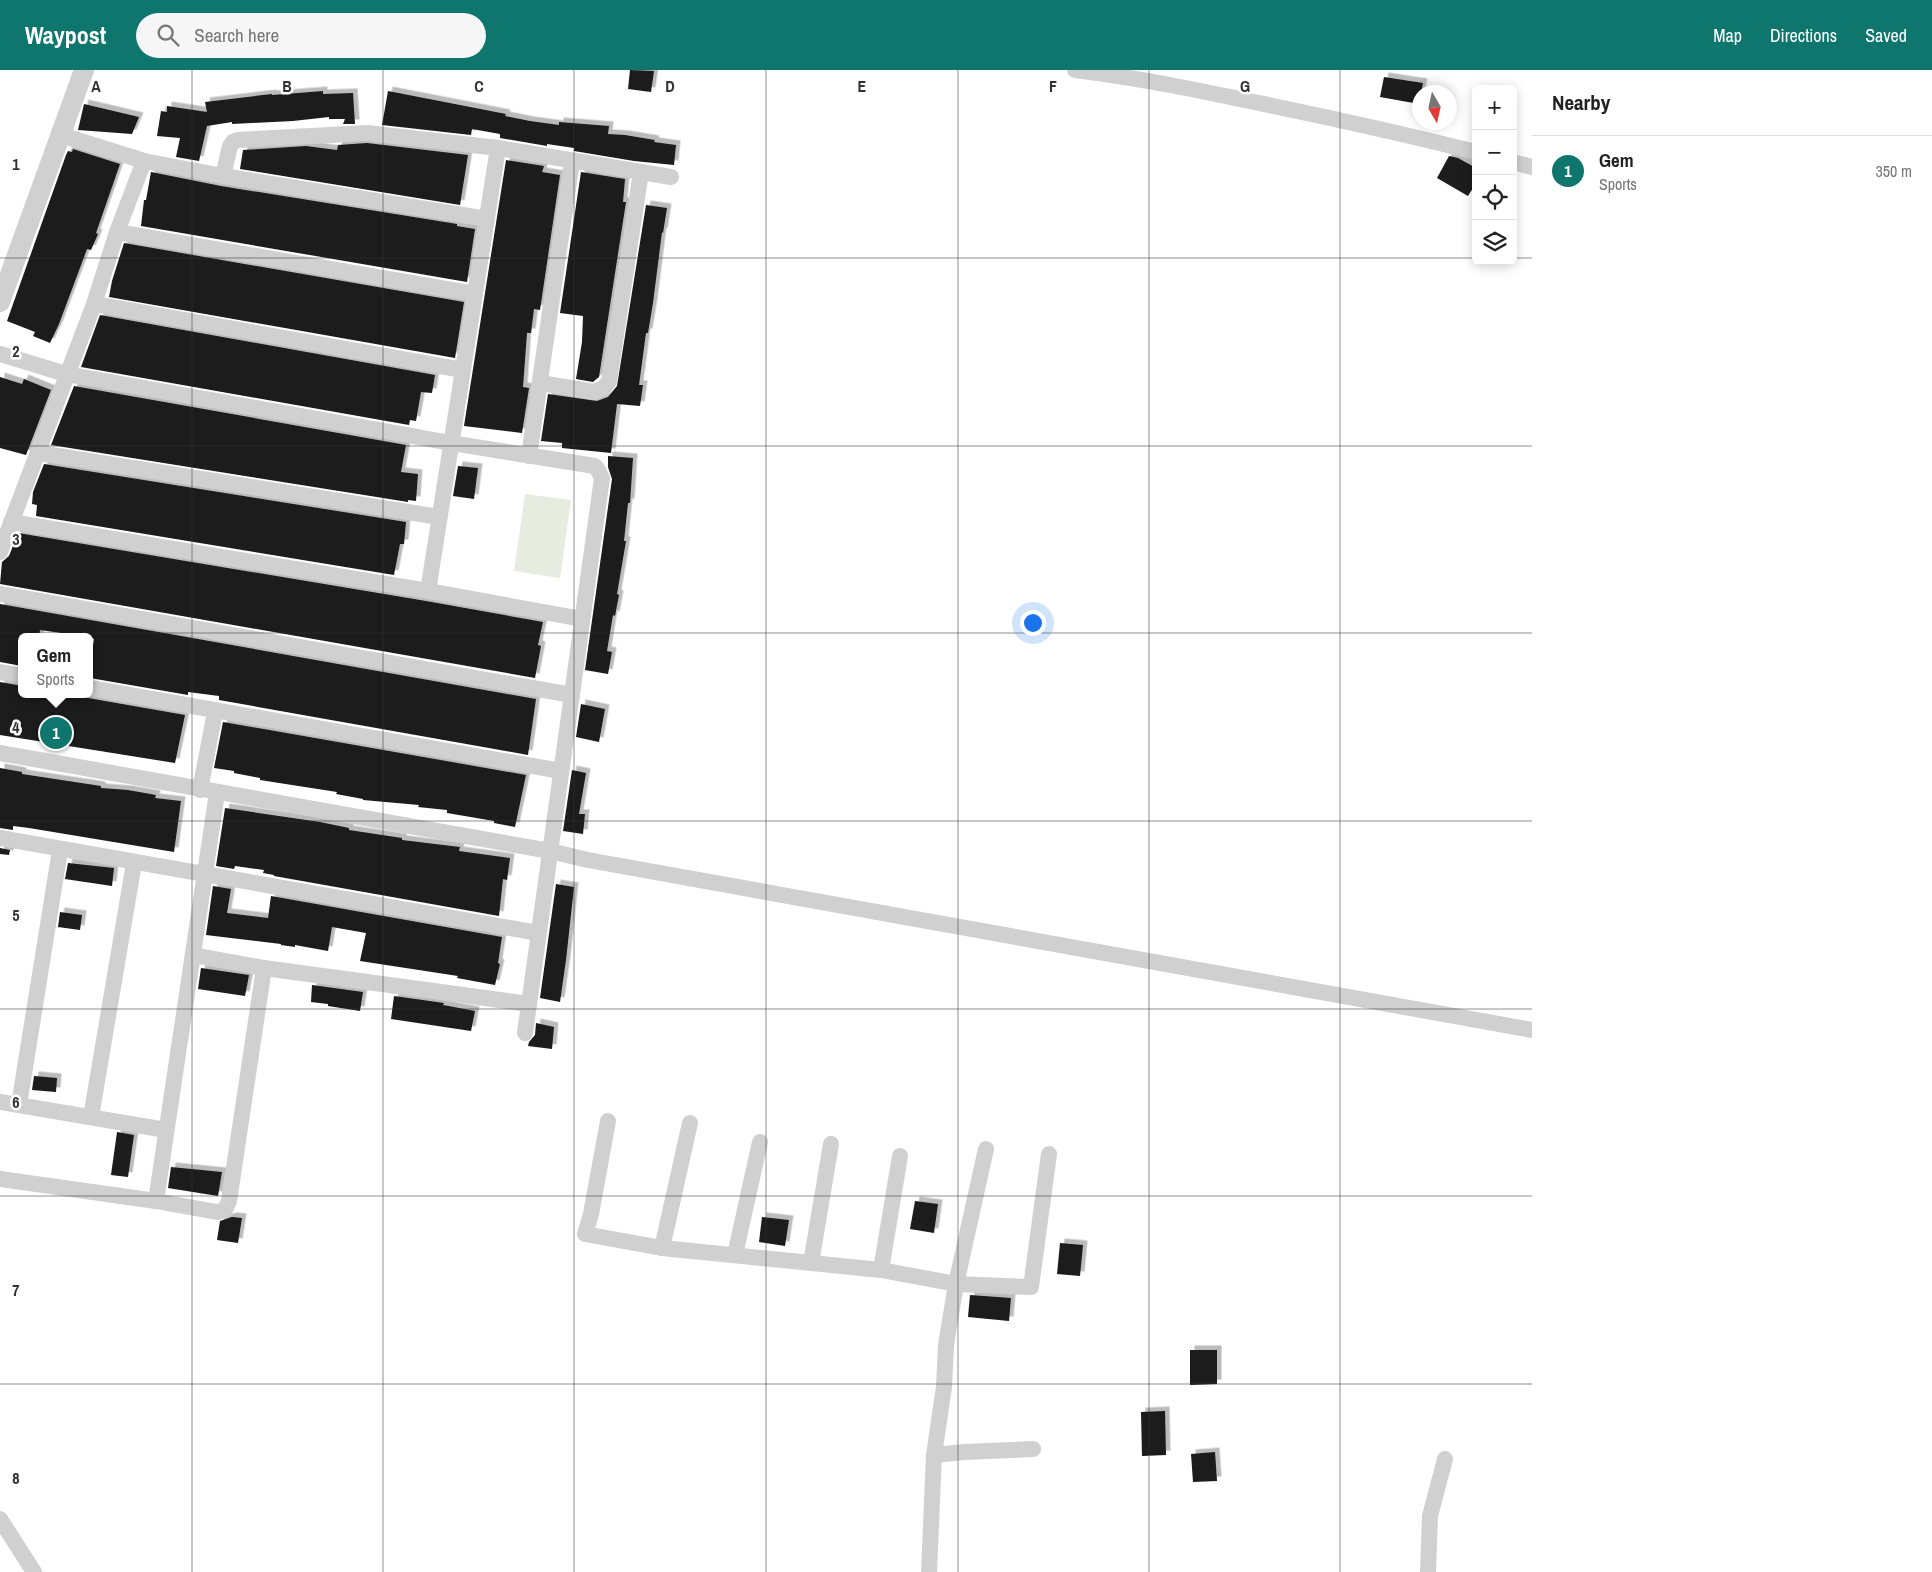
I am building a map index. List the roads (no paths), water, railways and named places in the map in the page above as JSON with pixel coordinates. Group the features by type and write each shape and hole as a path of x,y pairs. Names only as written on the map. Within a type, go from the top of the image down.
{"street":[{"path":"0,302 84,70"},
{"path":"1075,70 1223,95 1394,131 1472,151"},
{"path":"223,176 230,146 232,142 238,140 368,133 498,148 671,177"},
{"path":"60,135 144,160 223,176 487,219"},
{"path":"428,591 498,148"},
{"path":"0,552 94,304 117,232 144,160"},
{"path":"529,456 572,160"},
{"path":"1517,163 1532,167"},
{"path":"541,383 594,392 604,388 609,382 642,172"},
{"path":"117,232 475,294"},
{"path":"94,304 463,370"},
{"path":"0,354 66,374 451,443 595,466 602,478 525,1033"},
{"path":"39,453 439,517"},
{"path":"11,522 428,591 582,619"},
{"path":"0,594 572,695"},
{"path":"0,672 18,675"},
{"path":"93,689 215,712 561,771"},
{"path":"200,790 215,712"},
{"path":"0,753 1532,1030"},
{"path":"156,1201 217,793"},
{"path":"0,838 538,933"},
{"path":"19,1106 60,850"},
{"path":"91,1117 134,862"},
{"path":"192,955 264,968 529,1004"},
{"path":"0,1179 156,1201 217,1212 225,1210 228,1206 264,968"},
{"path":"0,1102 166,1130"},
{"path":"608,1121 591,1214 585,1234 662,1248 881,1270 956,1284 1031,1287 1049,1154"},
{"path":"662,1248 690,1123"},
{"path":"735,1254 760,1142"},
{"path":"812,1263 831,1144"},
{"path":"930,1572 934,1455 944,1387 946,1345 956,1284 986,1149"},
{"path":"881,1270 900,1156"},
{"path":"934,1455 1033,1449"},
{"path":"1428,1572 1430,1516 1445,1459"},
{"path":"0,1519 34,1572"}],"place":[{"name":"Gem","path":"56,733"}]}
